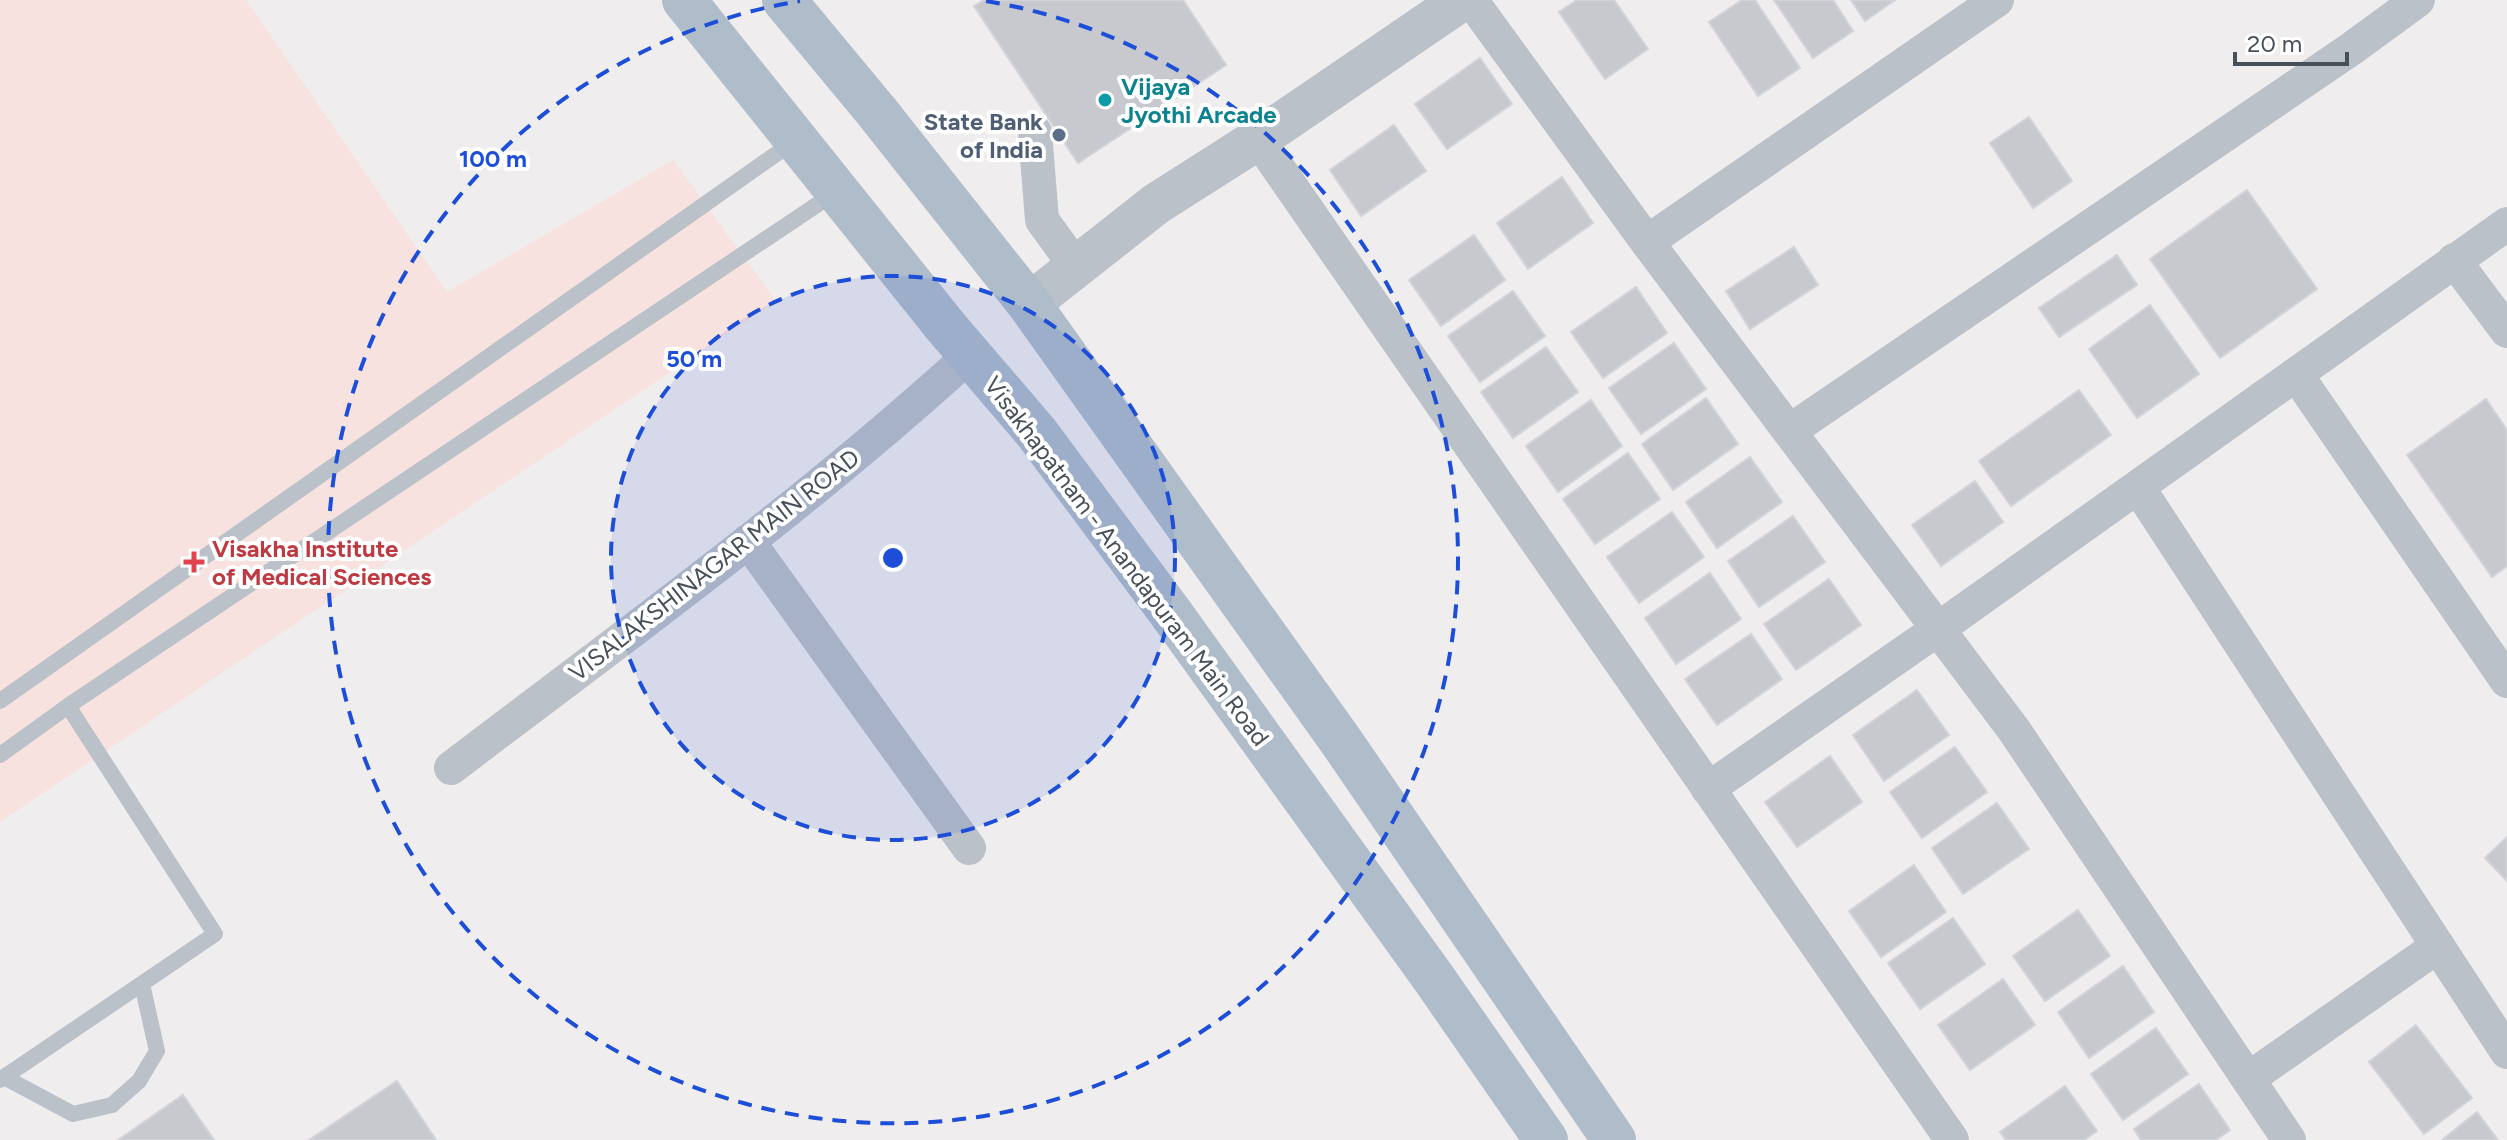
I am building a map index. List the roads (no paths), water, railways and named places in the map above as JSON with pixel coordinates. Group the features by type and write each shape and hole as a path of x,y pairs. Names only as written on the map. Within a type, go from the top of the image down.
{"main road":[{"name":"Visakhapatnam - Anandapuram Main Road","path":"684,0 970,355 1036,432 1428,970 1546,1140"},
{"path":"784,0 1029,304 1343,744 1614,1140"}],"street":[{"path":"1029,304 1156,204 1258,139 1462,0"},
{"path":"1471,0 1647,242 2014,730 2289,1140"},
{"path":"1647,242 1997,0"},
{"path":"1791,430 2351,49 2418,0"},
{"path":"1035,132 1042,220 1076,267"},
{"path":"1258,139 1952,1140"},
{"path":"1708,789 2507,224"},
{"path":"2454,260 2507,331"},
{"name":"VISALAKSHINAGAR MAIN ROAD","path":"451,768 748,541 896,423 970,355"},
{"path":"2296,374 2507,681"},
{"path":"2138,487 2507,1052"},
{"path":"748,541 969,848"},
{"path":"2248,1079 2438,946"}],"lane":[{"path":"0,701 796,140"},
{"path":"0,755 68,706 837,191"},
{"path":"68,706 215,934 2,1079 73,1114 112,1105 139,1081 157,1051 142,984"}],"place":[{"name":"Vijaya Jyothi Arcade","path":"1105,100"},
{"name":"State Bank of India","path":"1059,135"},
{"name":"Visakha Institute of Medical Sciences","path":"194,562"}]}
